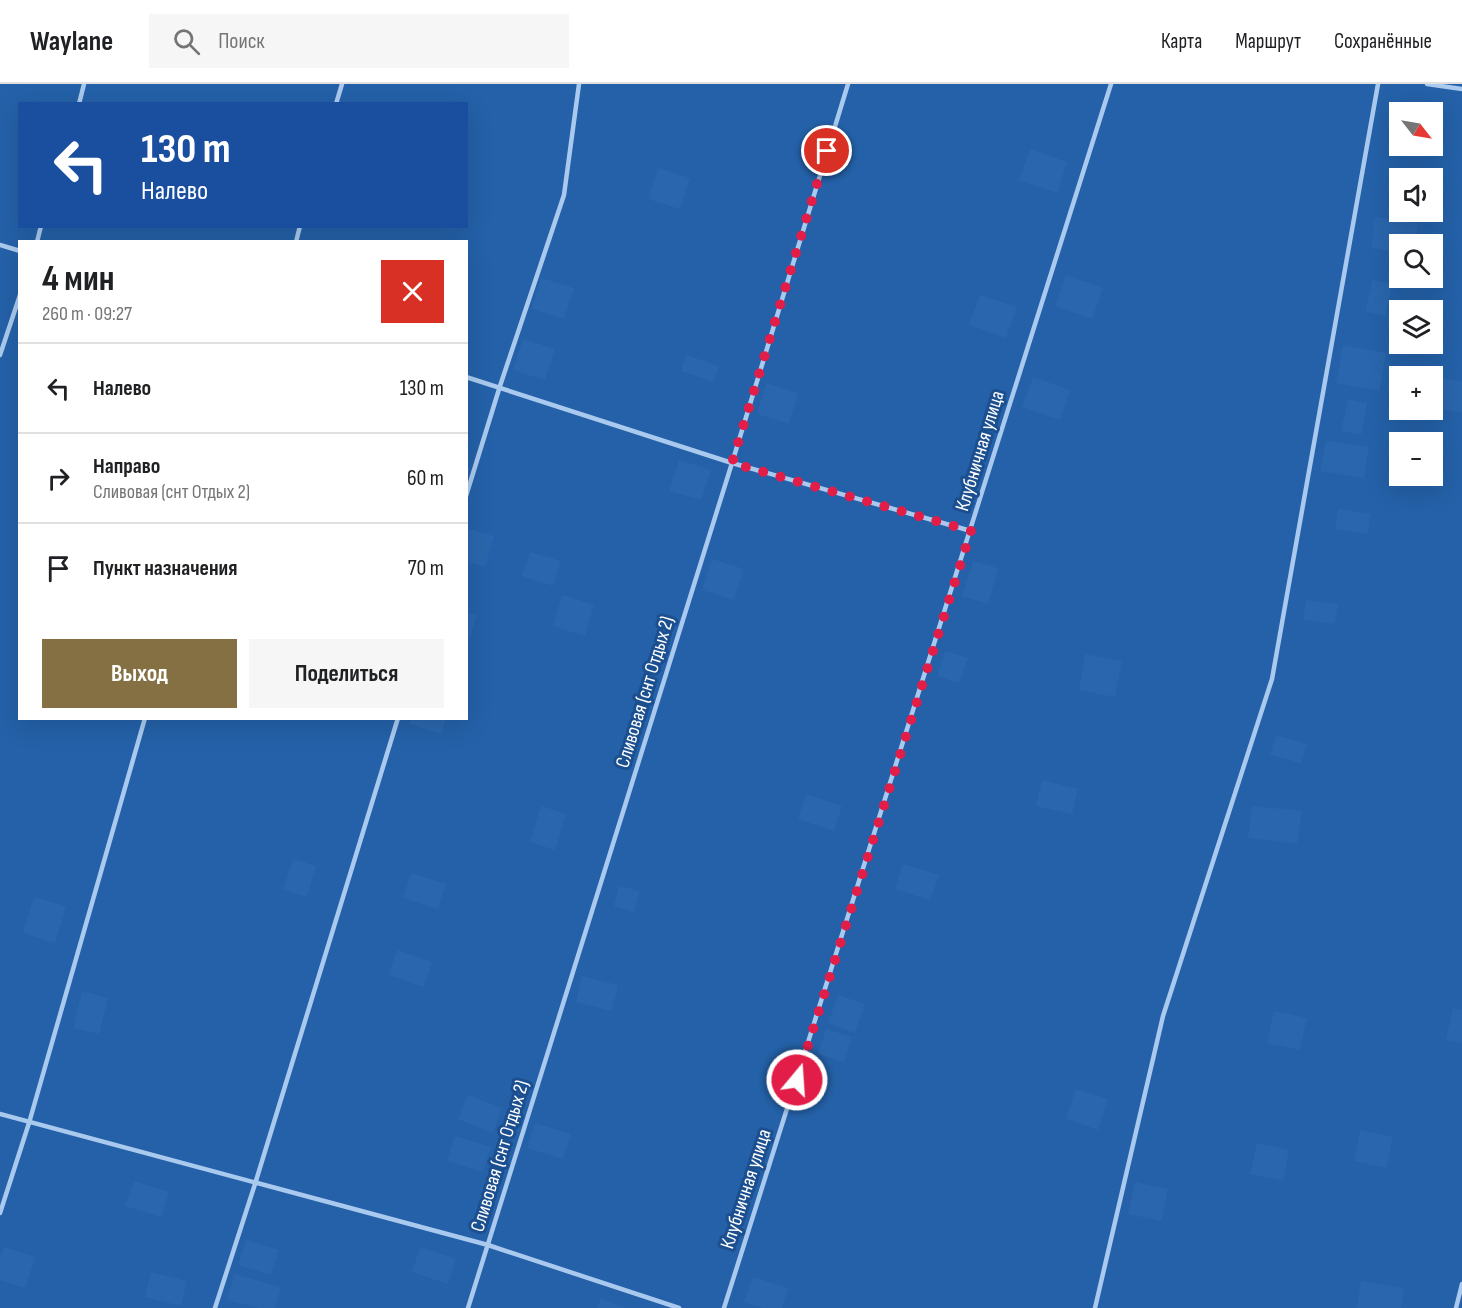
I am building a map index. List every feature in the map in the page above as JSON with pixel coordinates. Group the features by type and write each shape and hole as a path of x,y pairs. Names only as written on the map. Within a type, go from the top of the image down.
{"lane":[{"path":"80,102 84,84"},
{"path":"337,102 342,84"},
{"path":"468,490 564,195 579,84"},
{"name":"Сливовая (снт Отдых 2)","path":"468,1308 848,84"},
{"name":"Клубничная улица","path":"724,1308 1111,84"},
{"path":"1095,1308 1163,1016 1272,679 1378,84"},
{"path":"1427,84 1462,88"},
{"path":"0,245 18,250"},
{"path":"0,355 18,301"},
{"path":"468,378 732,463 971,531"},
{"path":"0,1213 29,1123 144,720"},
{"path":"215,1308 397,720"},
{"path":"0,1114 488,1245 679,1308"},
{"path":"1456,1308 1462,1284"}],"shaded area":[{"path":"0,84 1462,84 1462,1308 0,1308"}],"building":[{"path":"1030,149 1067,162 1057,193 1019,180"},
{"path":"658,168 690,178 680,209 648,199"},
{"path":"1375,217 1389,219 1389,222 1418,223 1416,234 1389,234 1389,250 1371,248"},
{"path":"1066,275 1103,288 1092,319 1055,306"},
{"path":"541,278 574,288 564,319 532,309"},
{"path":"1372,280 1389,283 1389,288 1391,288 1385,316 1366,312"},
{"path":"980,295 1017,307 1006,338 969,325"},
{"path":"523,339 555,349 545,380 513,370"},
{"path":"1343,345 1386,353 1379,391 1336,383"},
{"path":"686,355 719,366 713,382 681,371"},
{"path":"1033,377 1070,390 1060,420 1022,407"},
{"path":"1443,378 1462,381 1462,412 1443,409"},
{"path":"766,383 798,393 789,424 757,414"},
{"path":"1348,399 1367,403 1361,435 1341,431"},
{"path":"1326,441 1369,447 1364,478 1320,471"},
{"path":"679,460 711,470 701,500 669,491"},
{"path":"1338,509 1370,514 1368,534 1335,529"},
{"path":"468,529 494,536 485,567 468,563"},
{"path":"530,552 561,561 553,586 522,576"},
{"path":"712,559 744,569 734,600 702,590"},
{"path":"973,561 998,568 988,604 962,596"},
{"path":"562,595 594,605 585,636 553,626"},
{"path":"1306,600 1338,604 1335,624 1303,620"},
{"path":"468,613 477,615 468,645"},
{"path":"945,651 968,658 959,683 937,676"},
{"path":"1085,654 1122,661 1115,697 1079,690"},
{"path":"410,720 445,720 441,734 409,724"},
{"path":"1276,735 1307,744 1301,763 1270,755"},
{"path":"1042,780 1078,789 1072,814 1036,806"},
{"path":"806,794 842,806 834,831 798,819"},
{"path":"541,806 566,814 555,850 530,842"},
{"path":"1252,806 1302,811 1297,844 1248,838"},
{"path":"293,859 316,866 307,897 283,890"},
{"path":"903,864 939,875 930,900 895,889"},
{"path":"411,873 446,884 438,909 403,898"},
{"path":"619,886 640,891 634,912 614,906"},
{"path":"34,897 66,906 55,943 23,933"},
{"path":"397,950 432,962 424,987 389,975"},
{"path":"582,976 618,985 612,1011 576,1002"},
{"path":"82,991 108,998 99,1034 73,1028"},
{"path":"838,995 865,1004 855,1033 828,1023"},
{"path":"1453,1008 1462,1010 1462,1043 1446,1040"},
{"path":"1274,1011 1307,1018 1300,1050 1267,1043"},
{"path":"826,1029 852,1037 844,1062 818,1054"},
{"path":"1076,1089 1108,1099 1098,1130 1066,1119"},
{"path":"468,1095 502,1108 493,1133 458,1119"},
{"path":"535,1123 571,1134 563,1159 527,1148"},
{"path":"1360,1130 1393,1137 1386,1168 1354,1161"},
{"path":"455,1136 491,1147 483,1172 447,1161"},
{"path":"1257,1143 1289,1150 1283,1181 1250,1174"},
{"path":"134,1181 169,1192 161,1217 125,1206"},
{"path":"1135,1182 1168,1189 1161,1221 1128,1214"},
{"path":"246,1240 279,1250 271,1275 238,1265"},
{"path":"4,1247 35,1257 25,1288 0,1280 0,1258"},
{"path":"420,1247 456,1259 448,1284 412,1272"},
{"path":"151,1272 187,1281 181,1306 145,1297"},
{"path":"234,1274 281,1287 275,1308 259,1308 227,1300"},
{"path":"753,1277 788,1288 782,1308 763,1308 744,1302"},
{"path":"1361,1281 1404,1288 1401,1308 1357,1308"},
{"path":"601,1298 625,1308 597,1308"}],"route":[{"path":"797,1080 971,531 732,463 827,151"}]}
